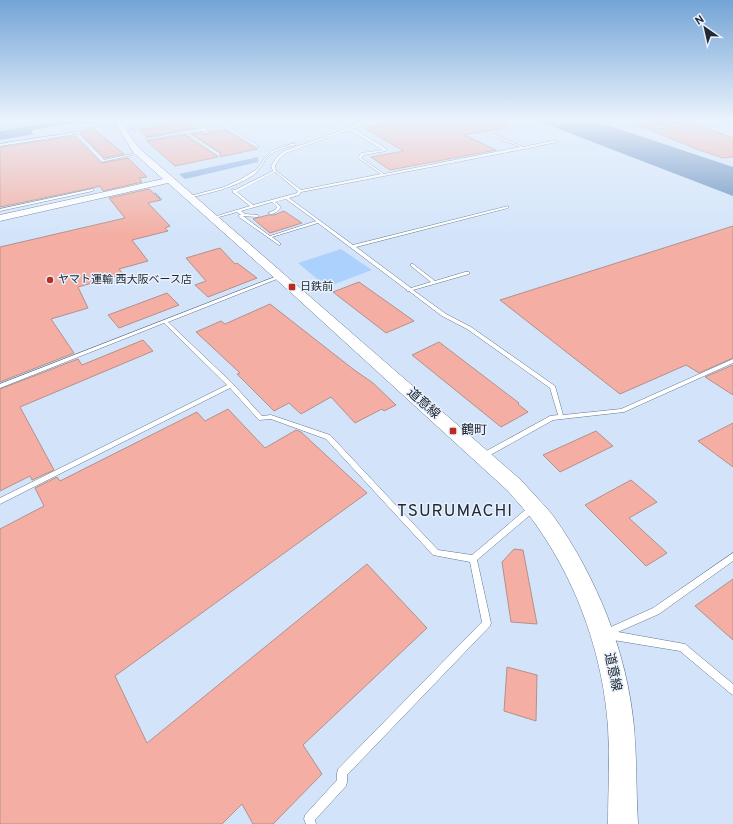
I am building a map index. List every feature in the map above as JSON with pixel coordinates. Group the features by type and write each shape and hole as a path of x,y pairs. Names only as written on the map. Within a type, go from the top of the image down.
{"street":[{"name":"道意線","path":"147,159 515,486 546,522 573,565 603,634 614,677 621,727 622,824"},
{"path":"0,218 170,180"}],"lane":[{"path":"188,197 207,193 242,180 260,169 265,159"},
{"path":"277,159 273,166 275,171 300,191"},
{"path":"361,159 384,175"},
{"path":"212,218 287,198 298,194 300,191 465,159"},
{"path":"234,192 275,171"},
{"path":"229,185 234,192 253,207"},
{"path":"0,210 92,190"},
{"path":"287,198 444,315 469,328 553,387 561,417"},
{"path":"270,213 279,207 273,202"},
{"path":"352,247 507,207"},
{"path":"238,211 244,215 257,216"},
{"path":"244,215 240,216 279,244"},
{"path":"269,237 318,222"},
{"path":"412,265 434,282"},
{"path":"409,290 467,273"},
{"path":"0,386 280,276"},
{"path":"164,321 231,385 261,418 271,417 328,437 436,552 472,559"},
{"path":"481,457 552,418 622,410 733,361"},
{"path":"0,501 231,385"},
{"path":"472,559 534,507"},
{"path":"603,634 656,611 733,557"},
{"path":"311,824 309,819 342,782 342,774 487,623 472,559"},
{"path":"603,634 682,647 733,690"}],"shaded area":[{"path":"247,159 258,159 258,162 185,179 179,174"},
{"path":"638,159 710,159 733,167 733,196"},
{"path":"341,249 372,270 327,287 298,263"}],"building":[{"path":"0,159 98,159 101,163 129,159 147,177 139,178 142,182 103,191 100,186 0,207"},
{"path":"168,159 206,159 175,166"},
{"path":"375,159 446,159 390,170"},
{"name":"ヤマト運輸 西大阪ベース店","path":"149,189 161,200 148,203 170,226 165,228 168,231 132,240 148,261 119,269 123,274 78,287 88,308 51,319 74,353 0,382 0,247 125,218 109,198"},
{"path":"284,211 302,223 270,233 253,219 274,215"},
{"path":"733,226 733,358 699,373 686,365 620,394 500,300"},
{"path":"220,248 235,264 237,263 257,278 208,297 195,285 206,281 186,258"},
{"path":"359,282 414,321 386,333 333,292"},
{"path":"167,293 179,305 119,328 108,315"},
{"path":"270,304 373,383 396,405 384,411 382,409 355,423 331,397 301,414 289,403 274,411 237,374 240,373 196,332 221,321 225,324"},
{"path":"143,340 153,351 20,407 54,470 32,480 30,476 0,491 0,389 78,359 82,365"},
{"path":"439,342 519,403 518,404 528,412 501,427 412,355"},
{"path":"733,365 733,395 705,377"},
{"path":"228,409 265,448 296,430 301,432 367,493 115,676 147,743 367,564 427,628 303,745 322,774 273,824 253,824 242,804 222,824 0,824 0,529 44,506 35,488 57,477 60,481 197,412 205,421"},
{"path":"733,423 733,467 698,441"},
{"path":"596,431 613,446 560,472 543,455"},
{"path":"631,480 657,502 629,518 667,553 646,566 585,505"},
{"path":"514,549 523,550 537,624 511,622 502,562"},
{"path":"733,579 733,640 695,606"},
{"path":"507,667 537,675 536,721 504,711"}],"place":[{"name":"ヤマト運輸 西大阪ベース店","path":"50,280"},
{"name":"日鉄前","path":"292,287"},
{"name":"鶴町","path":"453,431"}],"district":[{"name":"TSURUMACHI","path":"455,512"}]}
